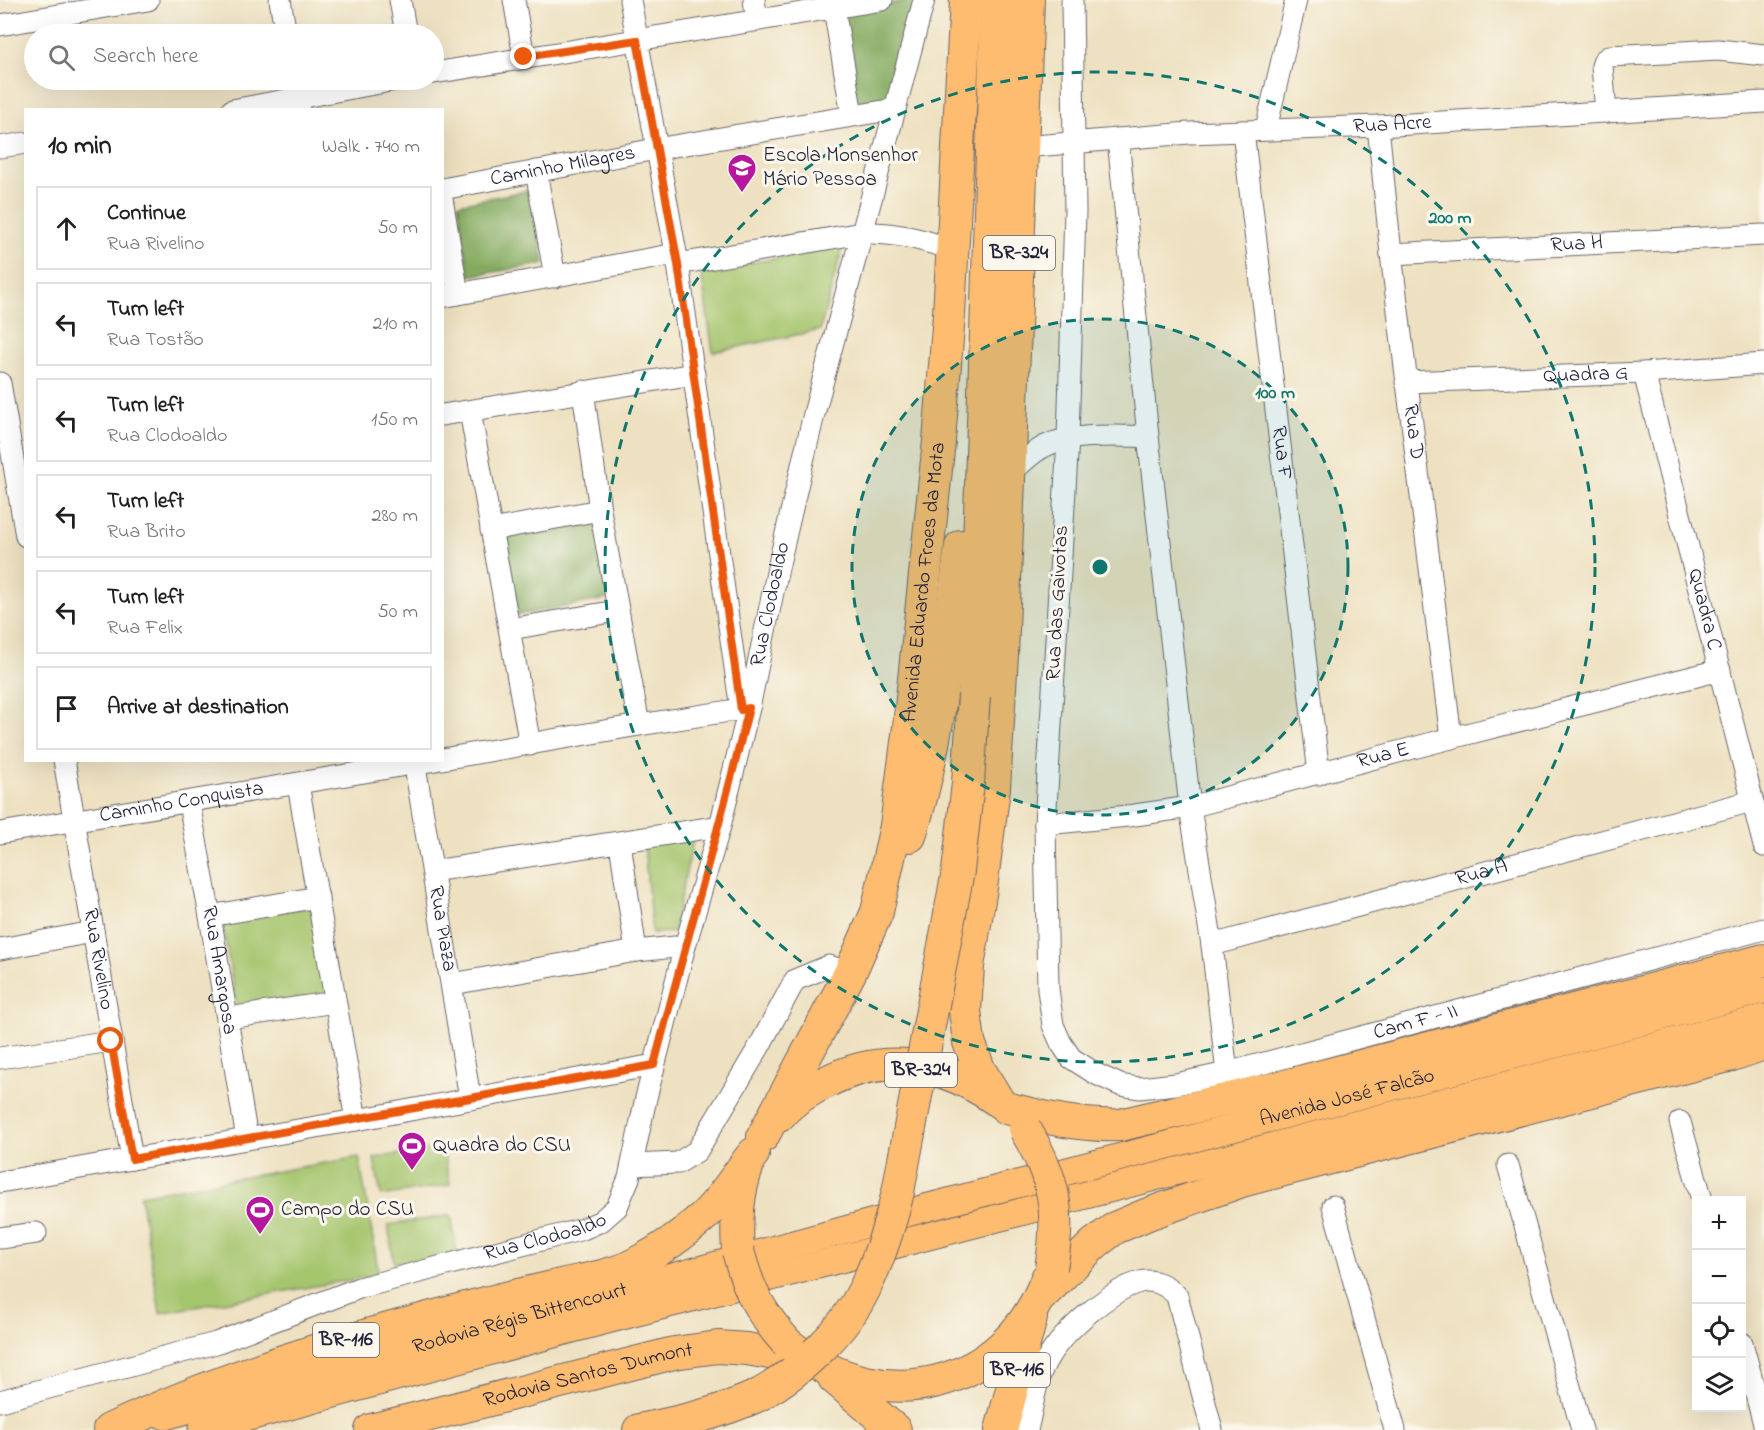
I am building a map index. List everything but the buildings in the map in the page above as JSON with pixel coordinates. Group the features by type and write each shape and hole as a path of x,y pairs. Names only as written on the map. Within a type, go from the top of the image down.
{"highway":[{"name":"Avenida Eduardo Froes da Mota","path":"895,1430 806,1357 771,1325 756,1304 746,1280 738,1251 737,1216 743,1178 758,1145 850,973 877,912 896,826 909,727 939,441 953,250 966,0"},
{"name":"BR-324","path":"639,1430 695,1419 734,1407 771,1388 807,1360 839,1329 865,1290 887,1235 898,1192 940,974 959,860 968,783 974,696 997,0"},
{"name":"Avenida Eduardo Froes da Mota","path":"1001,1430 1056,1240 1056,1210 1051,1182 1040,1154 979,1069 969,1042 965,1011 968,966 994,788 1002,655 1028,0"},
{"name":"BR-324","path":"877,912 906,847 921,800 935,737 983,378"},
{"path":"1010,1113 1077,1124 1119,1125 1292,1084 1764,960"},
{"path":"1042,1291 1115,1228 1245,1180 1721,1058 1764,1044"},
{"name":"Avenida Eduardo Froes da Mota","path":"758,1145 782,1113 805,1093 836,1077 869,1067 918,1066 947,1073 975,1085 1010,1113"},
{"name":"BR-116","path":"110,1430 157,1407 276,1362 363,1335 491,1301 593,1278 633,1265 666,1246 706,1214 758,1145"},
{"name":"Avenida Eduardo Froes da Mota","path":"806,1357 849,1379 879,1386 909,1386 938,1381 967,1370 992,1355 1015,1334 1042,1291"},
{"name":"Rodovia Santos Dumont","path":"371,1430 674,1353 718,1347 806,1357"}],"main road":[{"name":"Avenida José Falcão","path":"929,1207 1764,990"},
{"name":"Avenida José Falcão","path":"942,1233 1764,1018"},
{"name":"Rodovia Régis Bittencourt","path":"110,1430 223,1402 929,1207"},
{"name":"Rodovia Régis Bittencourt","path":"202,1430 561,1332 942,1233"}],"street":[{"path":"0,25 148,0"},
{"path":"280,0 284,24"},
{"path":"400,0 404,24"},
{"path":"514,0 524,57"},
{"path":"444,759 745,709 677,259 630,0"},
{"path":"444,71 637,40 755,9 834,8 882,0"},
{"name":"Rua Clodoaldo","path":"0,1401 216,1343 359,1288 583,1229 601,1221 617,1207 629,1178 654,1065 685,945 720,826 814,414 924,0"},
{"name":"Rua das Gaivotas","path":"1071,1058 1060,1043 1053,1025 1048,989 1046,824 1068,439 1075,212 1072,0"},
{"path":"1266,129 1296,0"},
{"path":"834,8 852,115"},
{"path":"1606,112 1602,66 1604,60 1610,56 1718,50 1749,51 1764,55"},
{"path":"241,108 334,90"},
{"name":"Rua Acre","path":"1023,147 1189,133 1378,126 1764,102"},
{"name":"Caminho Milagres","path":"444,189 656,149 895,109"},
{"name":"Rua D","path":"1378,126 1406,382 1450,738"},
{"name":"Rua F","path":"1243,131 1319,774"},
{"path":"1118,139 1148,436 1190,807 1212,945 1227,1073"},
{"path":"0,147 24,143"},
{"path":"536,171 555,277"},
{"path":"444,223 450,295 555,277 862,233 886,232 908,236 953,250"},
{"name":"Rua H","path":"1391,254 1764,235"},
{"name":"Quadra G","path":"1406,382 1644,373 1764,364"},
{"name":"Quadra C","path":"1644,373 1764,846"},
{"path":"444,415 694,374"},
{"path":"0,383 14,489 24,528"},
{"path":"583,391 600,510 639,725"},
{"path":"470,411 530,745"},
{"path":"1008,475 1043,447 1068,439 1148,436"},
{"path":"491,530 600,510"},
{"path":"510,629 617,611"},
{"name":"Rua E","path":"1046,824 1190,807 1720,670"},
{"name":"Rua Rivelino","path":"64,762 132,1159"},
{"name":"Caminho Conquista","path":"0,833 189,803 415,762"},
{"name":"Rua Piaza","path":"415,762 470,1098"},
{"path":"298,784 356,1120"},
{"name":"Rua A","path":"1212,945 1752,801"},
{"name":"Rua Amargosa","path":"189,803 228,1018 247,1139"},
{"path":"433,871 720,826"},
{"path":"620,843 636,951"},
{"path":"210,916 318,897"},
{"name":"Cam F - II","path":"1071,1058 1096,1074 1120,1085 1139,1088 1176,1084 1227,1073 1764,929"},
{"path":"0,949 93,932"},
{"path":"452,984 636,951 685,945"},
{"path":"632,1165 678,1163 697,1151 759,1047 795,980 830,966 850,973"},
{"path":"228,1018 335,1002"},
{"path":"0,1056 111,1041"},
{"path":"0,1182 654,1065"},
{"path":"1680,1122 1701,1196"},
{"path":"1508,1165 1582,1430"},
{"path":"1333,1206 1395,1430"},
{"path":"0,1238 36,1233"},
{"path":"1027,1430 1046,1360 1063,1337 1094,1309 1123,1290 1140,1282 1151,1281 1170,1289 1177,1296 1212,1430"},
{"path":"1746,1358 1764,1424"}],"green space":[{"path":"914,0 888,103 855,108 843,13"},
{"path":"531,190 544,264 469,276 458,204"},
{"path":"843,246 820,330 713,352 701,272"},
{"path":"598,520 613,598 518,615 505,536"},
{"path":"694,836 673,932 652,933 644,845"},
{"path":"315,906 330,993 237,1009 222,921"},
{"name":"Quadra do CSU","path":"443,1147 450,1185 381,1196 374,1158"},
{"name":"Campo do CSU","path":"359,1157 379,1275 160,1313 140,1195"},
{"name":"Quadra do CSU","path":"451,1215 457,1254 394,1263 388,1225"}],"place":[{"name":"Escola Monsenhor Mário Pessoa","path":"742,194"},
{"name":"Quadra do CSU","path":"412,1172"},
{"name":"Campo do CSU","path":"260,1236"}],"route":[{"path":"111,1041 132,1159 654,1065 685,945 720,826 749,708 741,710 678,264 637,40 524,57"}]}
